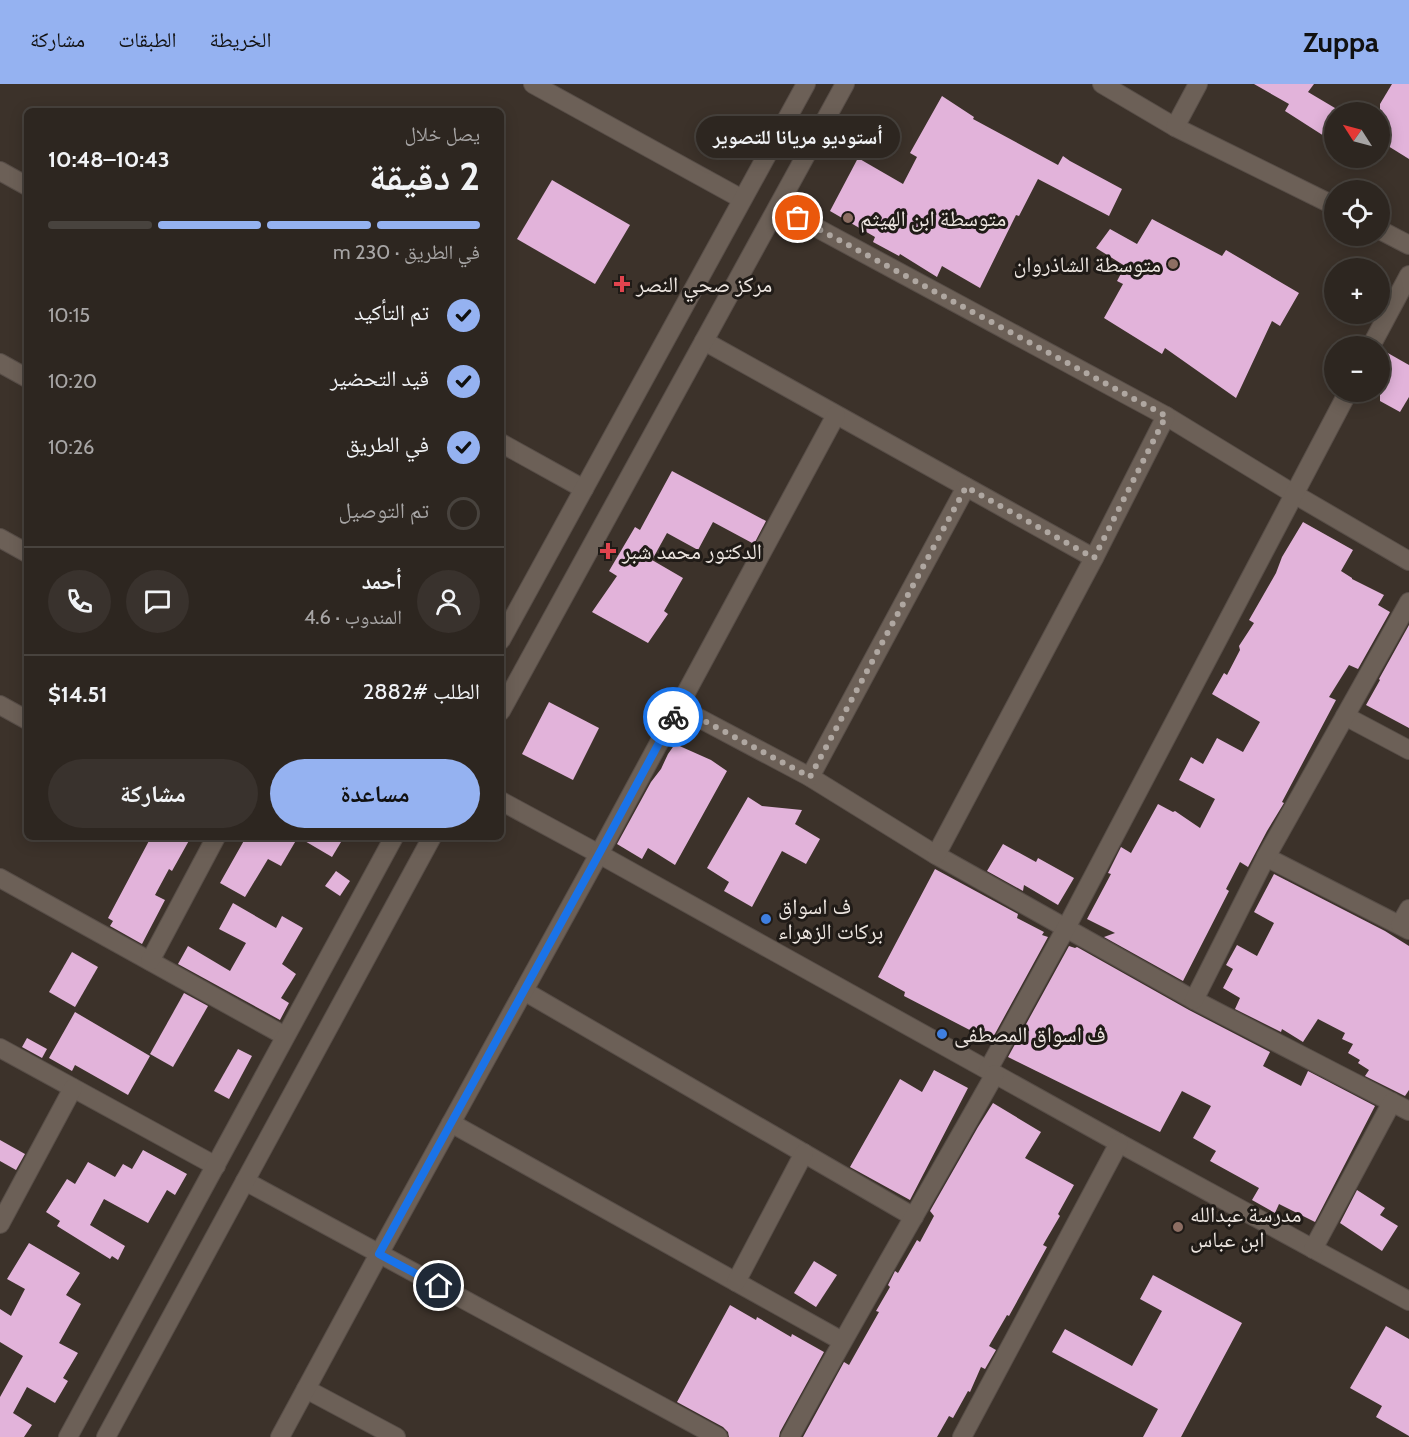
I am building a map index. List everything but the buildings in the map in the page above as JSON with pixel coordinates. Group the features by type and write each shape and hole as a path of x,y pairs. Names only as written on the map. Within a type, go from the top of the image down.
{"street":[{"path":"533,84 742,200"},
{"path":"504,633 806,84"},
{"path":"504,706 845,84"},
{"path":"1102,84 1175,126 1324,200"},
{"path":"1175,126 1198,84"},
{"path":"0,171 24,184"},
{"path":"778,207 1166,416 1294,495 1409,561"},
{"path":"1390,235 1409,245"},
{"path":"1376,336 1409,275"},
{"path":"704,341 1094,558"},
{"path":"0,363 24,376"},
{"path":"790,1437 842,1341 914,1217 992,1072 1343,402"},
{"path":"280,1437 836,415"},
{"path":"936,855 1094,558 1166,416"},
{"path":"504,445 584,489"},
{"path":"810,777 966,487"},
{"path":"0,538 24,551"},
{"path":"1194,1000 1266,857 1409,603"},
{"path":"0,705 24,718"},
{"path":"678,707 810,777 936,855 1194,1000 1409,1112"},
{"path":"1345,716 1409,750"},
{"path":"504,803 1409,1301"},
{"path":"150,961 214,840"},
{"path":"68,1437 392,840"},
{"path":"106,1437 430,840"},
{"path":"1266,857 1405,928 1409,909"},
{"path":"0,878 285,1036"},
{"path":"524,991 914,1217"},
{"path":"0,1048 216,1166"},
{"path":"0,1224 73,1088"},
{"path":"1313,1249 1392,1102"},
{"path":"451,1123 842,1341"},
{"path":"970,1434 1119,1143"},
{"path":"736,1282 804,1153"},
{"path":"245,1181 718,1437"},
{"path":"306,1389 396,1437"}],"way so far":[{"path":"673,717 678,707 810,777 966,487 1094,558 1166,416 798,218"}],"place":[{"name":"أستوديو مريانا للتصوير","path":"798,218"},
{"name":"متوسطة ابن الهيثم","path":"848,218"},
{"name":"متوسطة الشاذروان","path":"1173,264"},
{"name":"مركز صحي النصر","path":"622,284"},
{"name":"الدكتور محمد شبر","path":"608,551"},
{"name":"ف اسواق بركات الزهراء","path":"766,919"},
{"name":"ف اسواق المصطفى","path":"942,1034"},
{"name":"مدرسة عبدالله ابن عباس","path":"1178,1227"}],"route":[{"path":"439,1286 379,1254 673,717"}]}
